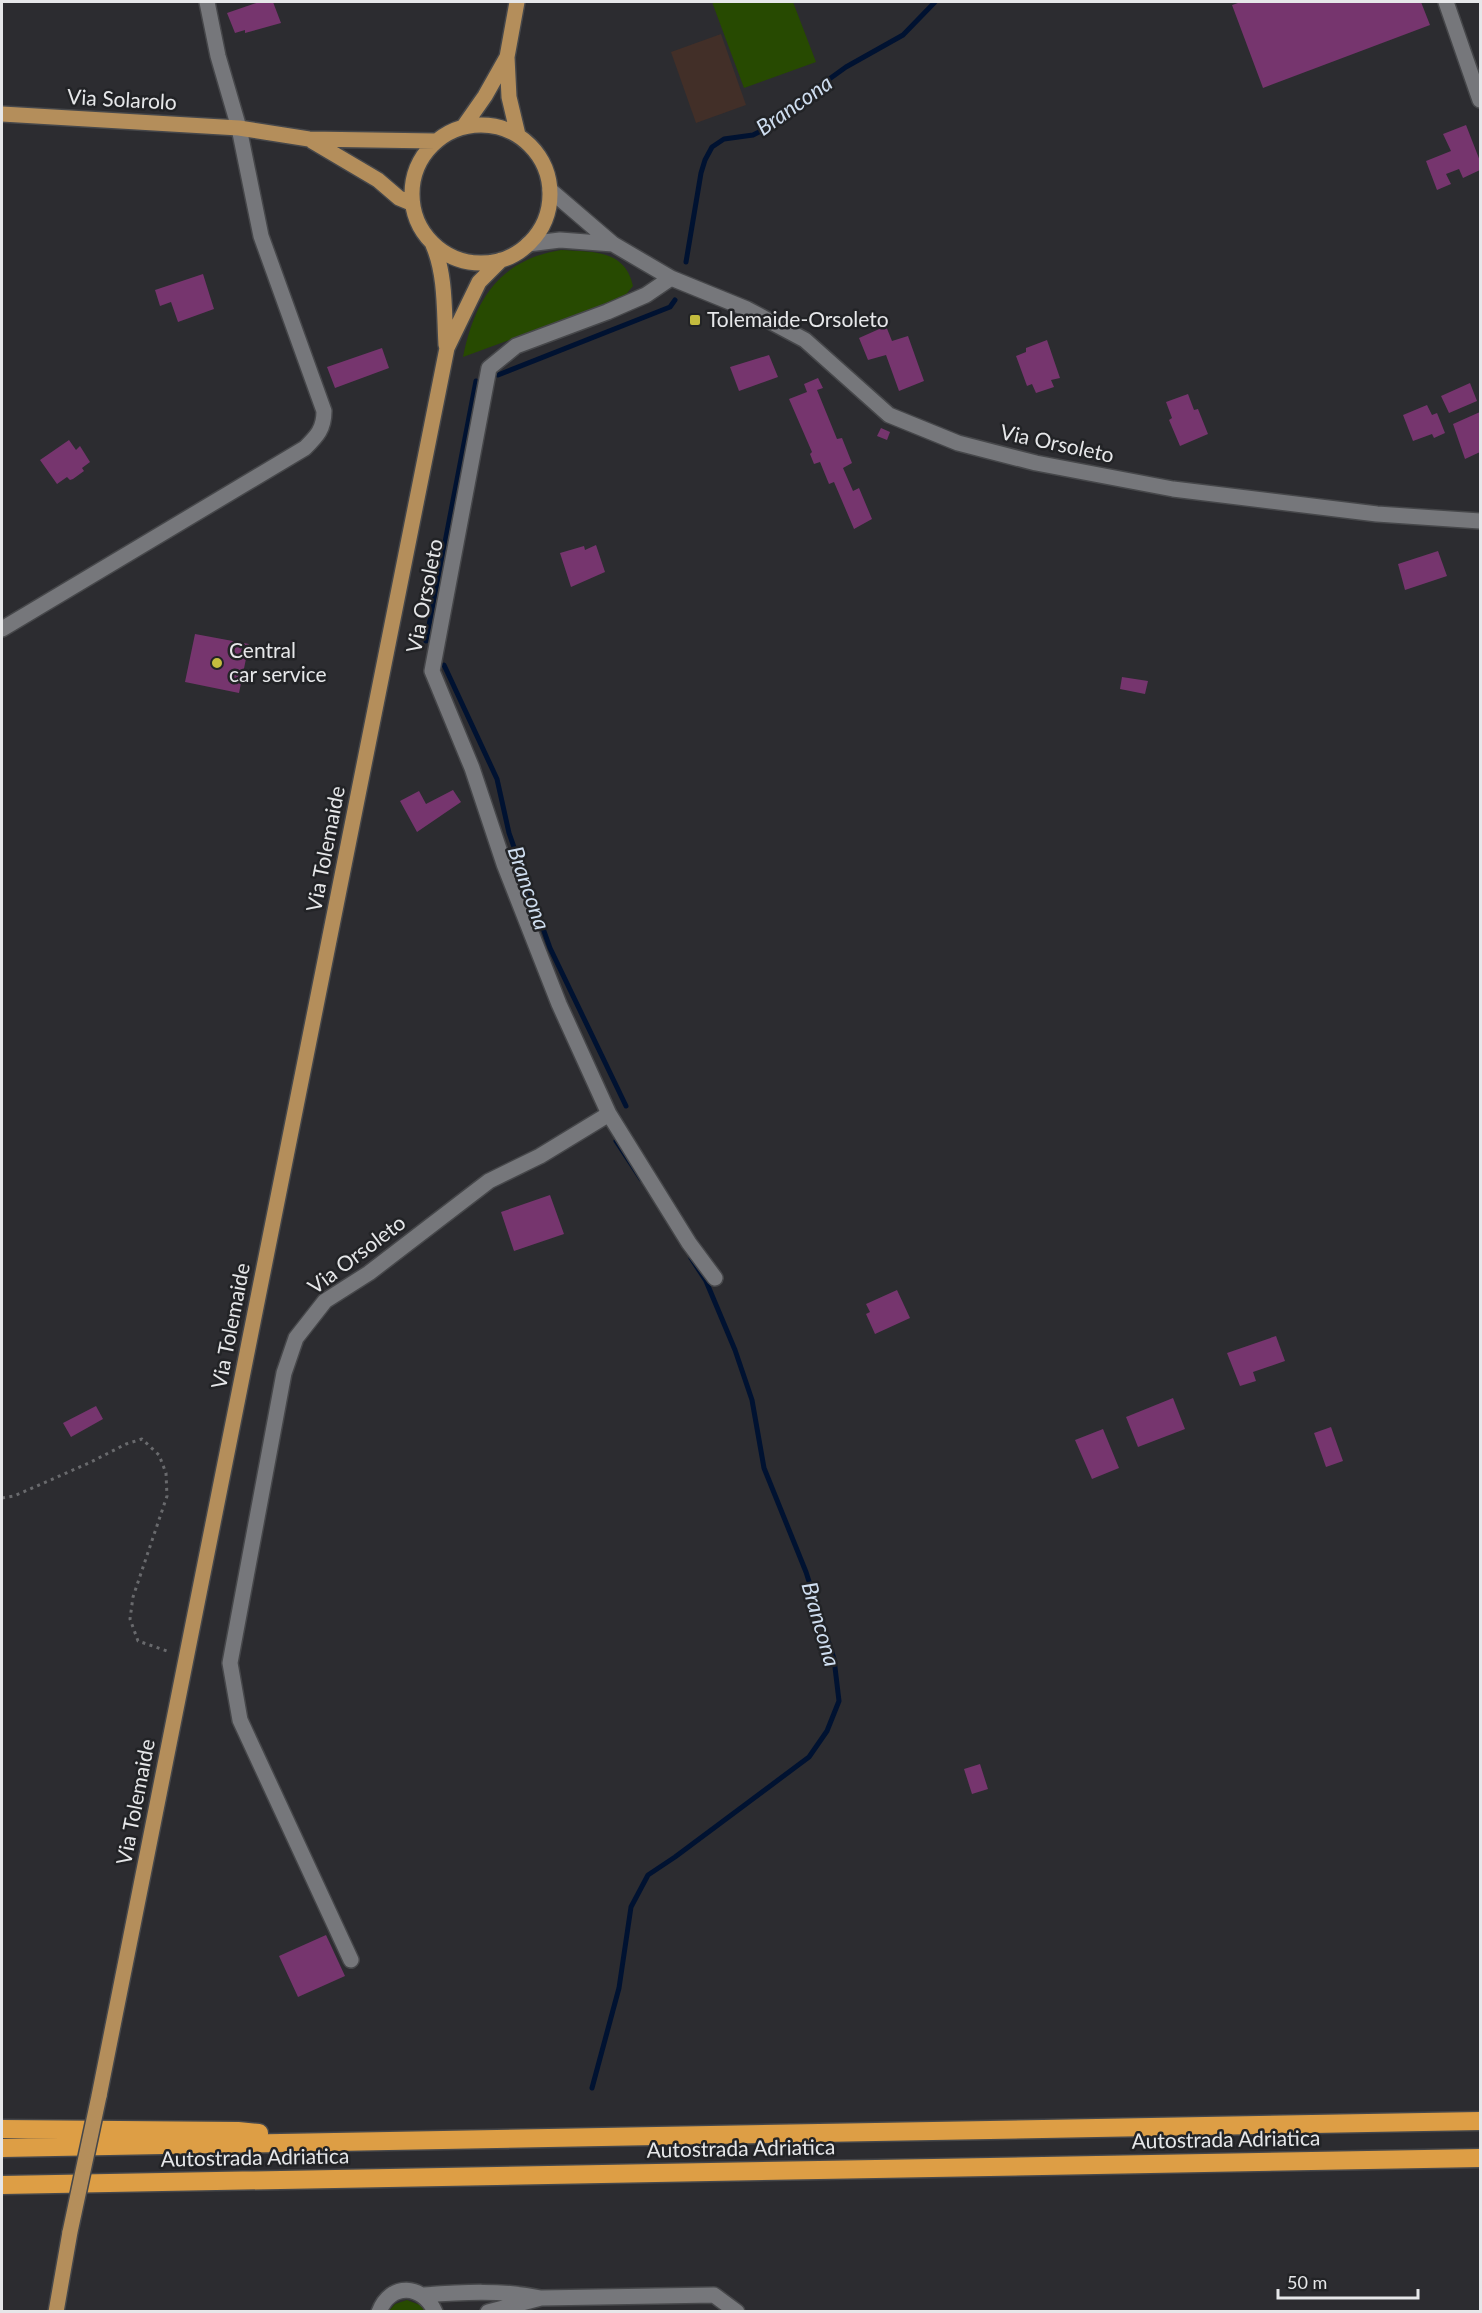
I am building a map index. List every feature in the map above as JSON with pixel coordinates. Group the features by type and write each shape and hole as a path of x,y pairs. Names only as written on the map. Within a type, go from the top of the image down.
{"highway":[{"name":"Autostrada Adriatica","path":"2,2148 1480,2121"},
{"path":"2,2129 238,2131 326,2141"},
{"name":"Autostrada Adriatica","path":"2,2186 1480,2158"}],"main road":[{"name":"Via Tolemaide","path":"517,2 507,57 509,97 518,135"},
{"name":"Via Tolemaide","path":"464,126 485,96 507,57"},
{"name":"Via Solarolo","path":"2,114 239,128"},
{"name":"Via Tolemaide","path":"483,124 501,127 518,135 534,149 546,169 550,190 545,219 528,244 515,254 501,260 477,263 453,258 433,244 418,226 411,203 412,180 420,159 435,141 464,126 483,124"},
{"path":"239,128 309,139 435,141"},
{"path":"309,139 378,180 399,198 411,203"},
{"name":"Via Tolemaide","path":"433,244 442,280 447,348"},
{"name":"Via Tolemaide","path":"56,2312 70,2232 447,348 478,282 501,260"}],"street":[{"path":"2,628 305,448 320,433 324,423 324,411 261,236 239,128 218,56 207,2"},
{"path":"1446,2 1480,100"},
{"name":"Via Orsoleto","path":"550,190 613,244 671,278 747,309 805,340 889,415 957,443 1036,463 1173,489 1377,514 1480,521"},
{"name":"Via Orsoleto","path":"528,244 560,240 613,244"},
{"name":"Via Orsoleto","path":"671,278 646,295 516,346 489,369 432,671 472,768 504,864 559,1004 609,1114 689,1243 715,1278"},
{"name":"Via Orsoleto","path":"351,1960 240,1720 230,1663 284,1373 296,1338 326,1301 369,1273 489,1181 540,1156 609,1114"},
{"path":"379,2312 388,2297 396,2292 416,2291 431,2302 435,2312"},
{"path":"424,2295 521,2294 541,2298 714,2295 737,2312"},
{"path":"488,2312 541,2298"}],"path":[{"path":"2,1498 14,1496 49,1481 126,1444 142,1440 151,1447 159,1455 166,1473 167,1496 134,1597 130,1619 138,1641 173,1653"}],"shaded area":[{"path":"721,34 746,105 696,123 671,52"}],"green space":[{"path":"712,2 793,2 816,62 744,88"},
{"path":"561,250 595,253 615,259 629,274 633,286 623,298 463,357 475,317 483,300 494,285 506,273 522,263 540,255"},
{"path":"407,2300 420,2305 425,2311 389,2311 395,2304"}],"building":[{"path":"259,2 273,2 281,23 245,33 245,30 235,33 227,13"},
{"path":"1241,2 1421,2 1430,25 1263,88 1232,5"},
{"path":"1466,125 1480,161 1480,170 1463,178 1459,169 1446,174 1451,184 1437,190 1426,161 1451,151 1443,134"},
{"path":"203,274 214,309 178,322 171,302 160,306 155,290"},
{"path":"886,326 892,341 908,336 924,381 899,391 886,355 868,360 859,338"},
{"path":"1047,340 1060,378 1051,380 1054,387 1036,393 1032,384 1027,386 1016,356 1026,352 1026,348"},
{"path":"382,348 389,368 335,388 327,367"},
{"path":"769,355 778,377 739,391 730,367"},
{"path":"818,378 823,388 817,390 837,439 842,438 852,463 843,468 853,491 859,488 872,519 854,529 834,482 829,484 820,462 814,464 810,454 812,452 789,399 807,392 804,384"},
{"path":"1470,383 1477,401 1449,413 1441,396"},
{"path":"1188,394 1194,410 1198,409 1208,434 1180,446 1169,420 1172,418 1166,402"},
{"path":"1427,405 1432,415 1437,413 1445,433 1434,438 1432,434 1413,441 1403,415"},
{"path":"1480,412 1480,452 1465,459 1453,424"},
{"path":"881,428 890,432 887,440 877,436"},
{"path":"69,440 76,450 80,446 90,462 82,468 84,471 73,479 70,480 67,477 57,484 40,460"},
{"path":"596,545 605,572 571,587 560,553 584,546 585,550"},
{"path":"1438,551 1447,576 1405,590 1398,564"},
{"name":"Central car service","path":"195,634 249,644 239,693 185,682"},
{"path":"1122,677 1148,681 1145,694 1120,689"},
{"path":"453,790 461,802 417,832 400,801 419,791 426,804"},
{"path":"550,1195 564,1234 514,1251 501,1212"},
{"path":"897,1290 910,1318 875,1334 866,1314 870,1312 866,1304"},
{"path":"1276,1336 1285,1361 1253,1372 1256,1381 1240,1386 1227,1353"},
{"path":"1173,1398 1185,1429 1138,1447 1126,1417"},
{"path":"96,1406 103,1419 71,1437 63,1423"},
{"path":"1331,1427 1343,1461 1326,1467 1314,1433"},
{"path":"1103,1429 1119,1468 1092,1479 1075,1440"},
{"path":"980,1764 988,1789 972,1794 964,1769"},
{"path":"326,1935 345,1976 298,1997 279,1956"}],"waterway":[{"name":"Brancona","path":"686,262 701,173 712,147 724,139 753,135 769,127 846,67 903,35 935,2"},
{"name":"Brancona","path":"498,375 670,307 675,300"},
{"name":"Brancona","path":"426,641 476,381"},
{"name":"Brancona","path":"444,665 497,779 509,833 550,948 626,1106"},
{"name":"Brancona","path":"616,1141 641,1179"},
{"name":"Brancona","path":"592,2088 619,1988 631,1907 648,1875 809,1757 827,1731 839,1701 834,1659 806,1572 764,1468 752,1400 735,1350 706,1281 691,1258"}],"place":[{"name":"Tolemaide-Orsoleto","path":"695,320"},
{"name":"Central car service","path":"217,663"}]}
